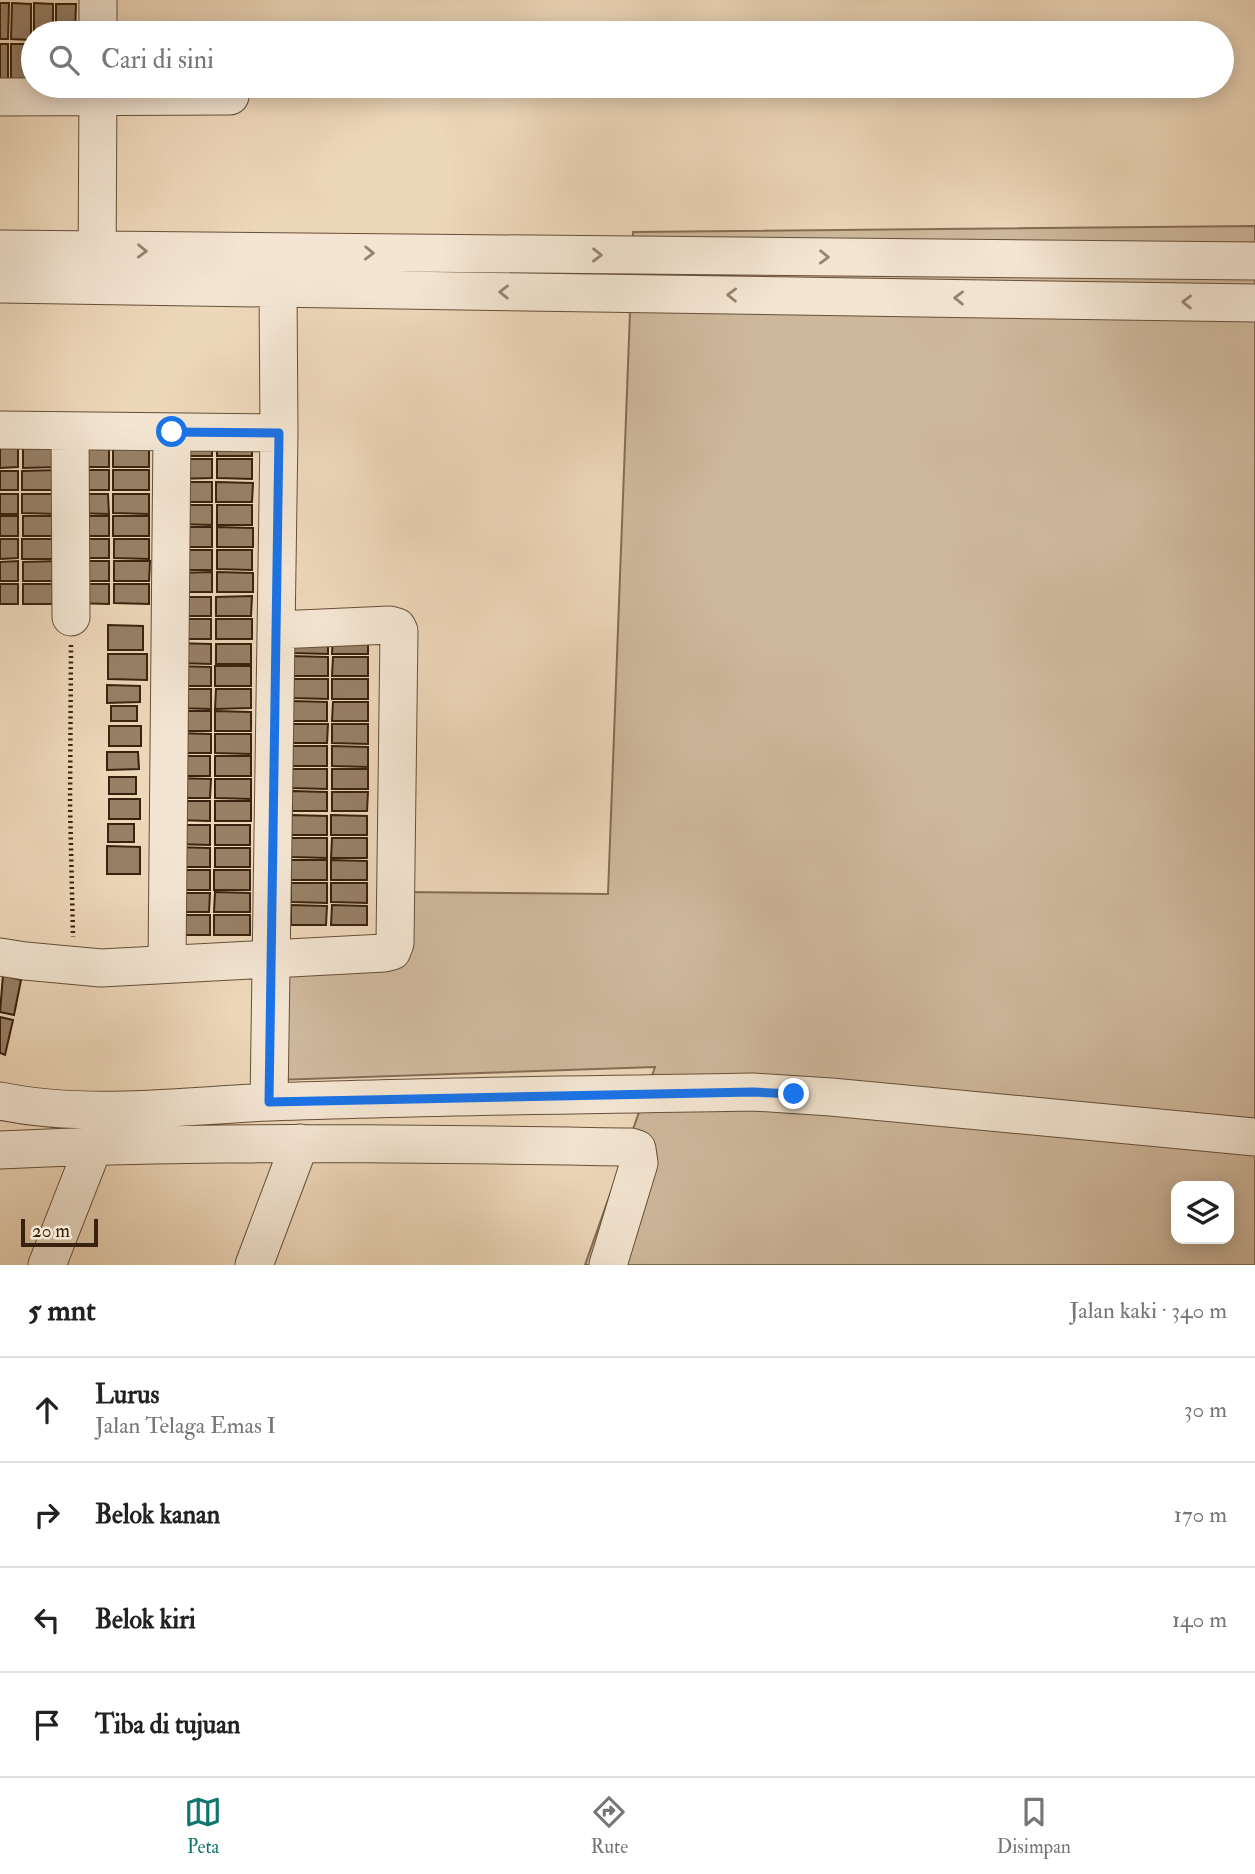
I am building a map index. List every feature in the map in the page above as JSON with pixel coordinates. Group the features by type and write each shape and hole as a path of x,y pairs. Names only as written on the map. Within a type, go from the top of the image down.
{"street":[{"path":"98,0 98,21"},
{"path":"0,97 21,96"},
{"path":"97,268 98,98"},
{"path":"0,249 97,268 278,288 1255,303"},
{"path":"0,284 97,268 1255,261"},
{"path":"269,1102 279,433 278,288"},
{"path":"0,430 279,433"},
{"path":"70,431 71,617"},
{"path":"167,964 172,432"},
{"path":"0,957 101,968 392,951 395,943 399,631 397,627 390,625 276,630"},
{"path":"0,1101 27,1107 101,1111 269,1102 753,1092 845,1098 1255,1138"},
{"path":"254,1265 300,1143"},
{"path":"0,1150 94,1145 300,1143 631,1147 637,1149 639,1163 608,1265"},
{"path":"47,1265 94,1145"}],"path":[{"path":"71,617 70,866 75,966"}],"shaded area":[{"path":"1255,226 1255,1265 585,1265 655,1067 277,1080 282,959 401,961 402,892 608,894 633,232"}],"building":[{"path":"0,3 9,3 8,39 0,39"},
{"path":"12,3 31,4 31,21 21,21 21,40 11,39"},
{"path":"34,3 53,4 53,21 34,21"},
{"path":"56,4 76,4 75,21 56,21"},
{"path":"0,44 8,44 8,80 0,80"},
{"path":"11,44 21,44 21,80 11,80"},
{"path":"212,436 212,456 176,456"},
{"path":"217,436 252,436 252,456 217,456"},
{"path":"0,448 18,448 18,467 0,468"},
{"path":"23,448 58,448 58,467 23,468"},
{"path":"73,448 109,448 109,467 73,467"},
{"path":"113,448 149,448 149,467 113,467"},
{"path":"176,459 212,459 212,478 176,479"},
{"path":"217,459 252,459 252,479 217,478"},
{"path":"58,470 58,490 22,490 22,471"},
{"path":"73,470 109,470 109,490 73,490"},
{"path":"113,470 149,470 149,490 113,490"},
{"path":"0,471 18,471 18,490 0,490"},
{"path":"176,482 212,482 212,502 176,502"},
{"path":"216,482 253,483 252,502 216,502"},
{"path":"0,494 18,494 18,514 0,514"},
{"path":"22,494 58,494 58,514 22,513"},
{"path":"73,494 108,494 109,514 73,513"},
{"path":"113,494 149,494 149,514 113,513"},
{"path":"176,505 212,505 212,525 176,524"},
{"path":"217,505 252,505 252,525 217,525"},
{"path":"0,516 18,516 18,536 0,536"},
{"path":"23,516 58,516 58,536 23,536"},
{"path":"73,516 109,516 109,536 73,536"},
{"path":"113,516 149,516 149,536 113,536"},
{"path":"176,527 212,527 212,547 176,547"},
{"path":"217,527 253,528 253,547 217,547"},
{"path":"0,539 18,539 18,558 0,559"},
{"path":"22,539 58,539 58,559 22,559"},
{"path":"73,539 109,539 109,558 73,558"},
{"path":"114,539 149,539 149,559 114,558"},
{"path":"176,550 212,550 212,570 176,570"},
{"path":"217,550 252,550 252,570 217,569"},
{"path":"18,561 18,581 0,581 0,562"},
{"path":"58,561 58,581 23,581 23,562"},
{"path":"73,561 109,561 109,581 73,581"},
{"path":"114,561 150,561 149,581 114,581"},
{"path":"212,572 212,592 176,592 176,573"},
{"path":"217,572 253,573 253,592 217,592"},
{"path":"0,584 18,584 18,604 0,604"},
{"path":"23,584 58,584 58,604 23,604"},
{"path":"73,584 109,584 109,604 73,603"},
{"path":"114,584 149,584 149,604 114,603"},
{"path":"252,596 251,616 216,616 216,597"},
{"path":"175,597 211,597 211,616 175,616"},
{"path":"175,619 211,619 211,639 175,639"},
{"path":"216,619 252,619 252,639 216,639"},
{"path":"108,625 143,626 143,650 108,650"},
{"path":"292,634 328,634 328,654 292,653"},
{"path":"333,634 368,634 368,654 332,654"},
{"path":"175,643 211,644 211,664 175,663"},
{"path":"216,644 251,644 251,664 216,664"},
{"path":"108,654 147,654 147,680 108,679"},
{"path":"292,656 328,657 328,676 292,676"},
{"path":"333,657 368,657 368,676 332,676"},
{"path":"175,666 211,667 211,686 175,686"},
{"path":"215,666 251,666 251,686 215,686"},
{"path":"292,679 328,679 328,699 292,698"},
{"path":"332,679 368,679 368,699 332,699"},
{"path":"107,685 140,686 140,702 107,703"},
{"path":"175,689 211,689 211,709 175,708"},
{"path":"216,689 251,689 251,708 215,709"},
{"path":"292,701 327,702 327,721 292,721"},
{"path":"333,702 368,702 368,721 332,721"},
{"path":"111,706 137,706 137,721 111,721"},
{"path":"175,711 211,711 211,731 175,731"},
{"path":"215,711 251,712 251,731 215,731"},
{"path":"292,724 328,724 327,743 292,743"},
{"path":"332,724 368,724 368,744 332,743"},
{"path":"109,726 141,726 141,746 109,746"},
{"path":"175,733 211,734 211,753 174,753"},
{"path":"215,734 251,734 251,754 215,753"},
{"path":"291,746 327,746 327,766 291,766"},
{"path":"332,746 368,747 368,767 332,766"},
{"path":"107,752 138,752 139,769 107,770"},
{"path":"175,756 210,756 210,776 174,776"},
{"path":"215,756 251,756 251,776 215,776"},
{"path":"292,769 327,769 327,789 291,788"},
{"path":"332,769 368,769 368,789 332,789"},
{"path":"109,777 136,777 136,794 109,794"},
{"path":"175,778 211,779 210,798 175,798"},
{"path":"215,779 251,779 251,799 215,798"},
{"path":"292,791 327,792 327,811 292,811"},
{"path":"332,792 368,792 367,811 332,811"},
{"path":"109,799 140,799 140,819 109,819"},
{"path":"174,801 210,801 210,821 174,820"},
{"path":"215,801 251,801 251,821 215,821"},
{"path":"291,815 327,816 327,835 291,835"},
{"path":"331,815 367,816 367,835 331,835"},
{"path":"108,824 134,824 134,842 108,842"},
{"path":"174,825 210,825 210,845 174,844"},
{"path":"215,825 250,825 250,845 215,845"},
{"path":"291,838 327,838 327,858 291,857"},
{"path":"332,838 367,838 367,858 331,858"},
{"path":"107,846 140,847 140,874 107,874"},
{"path":"174,847 210,848 210,867 174,867"},
{"path":"215,848 250,848 250,867 215,867"},
{"path":"291,860 327,860 327,880 291,880"},
{"path":"331,860 367,861 367,880 331,880"},
{"path":"174,870 210,870 210,890 174,890"},
{"path":"214,870 250,870 250,890 214,890"},
{"path":"291,883 327,883 327,903 291,902"},
{"path":"331,883 367,883 367,903 331,902"},
{"path":"215,892 250,893 250,912 214,912"},
{"path":"174,893 210,893 209,912 174,912"},
{"path":"291,905 327,906 326,925 291,925"},
{"path":"332,905 367,906 367,925 331,925"},
{"path":"174,915 210,915 210,935 174,935"},
{"path":"214,915 250,915 250,935 214,935"},
{"path":"3,975 21,980 14,1015 0,1012"},
{"path":"0,1017 13,1020 5,1055 0,1053"}],"route":[{"path":"172,432 279,433 269,1102 753,1092 794,1094"}]}
